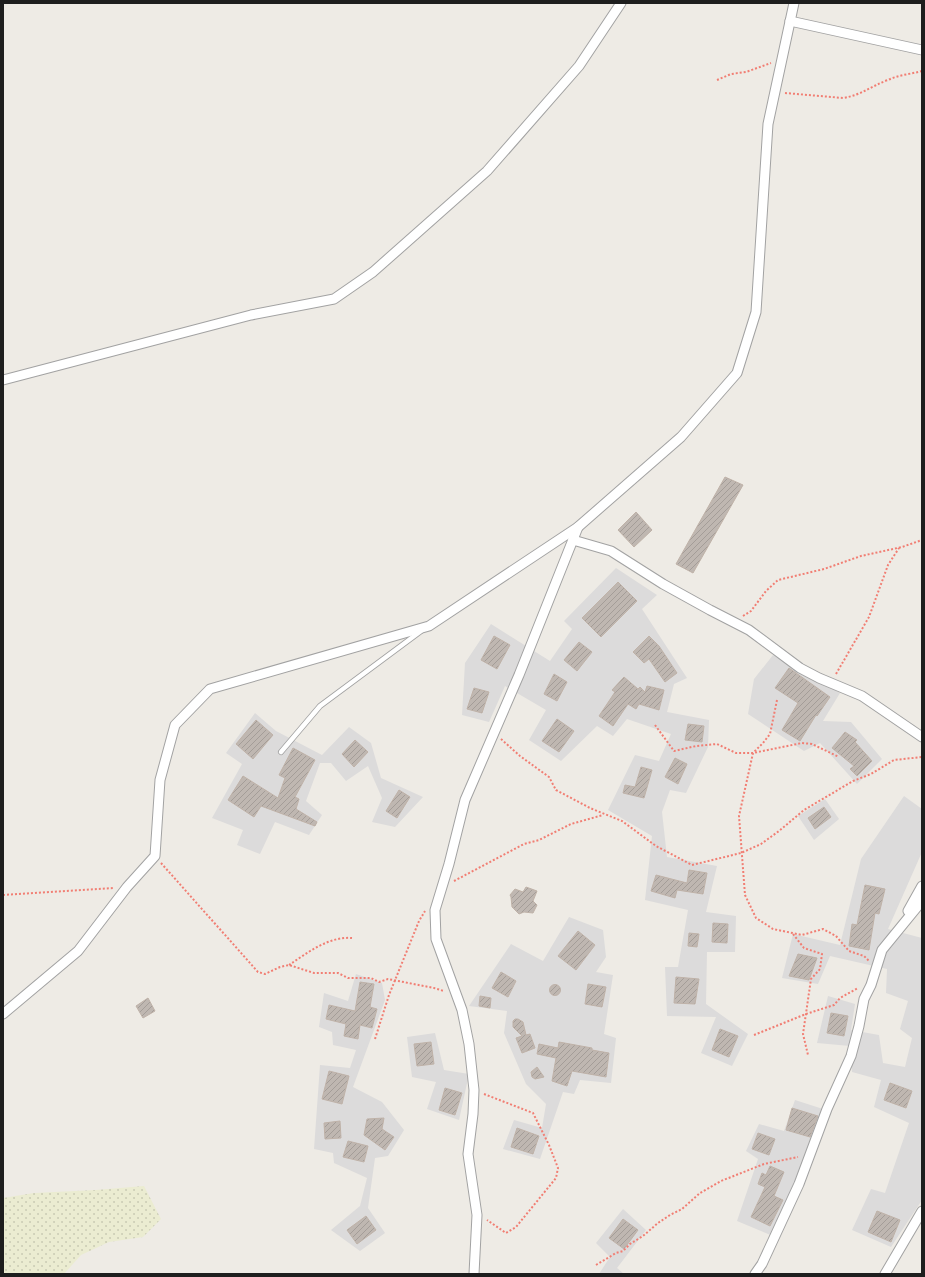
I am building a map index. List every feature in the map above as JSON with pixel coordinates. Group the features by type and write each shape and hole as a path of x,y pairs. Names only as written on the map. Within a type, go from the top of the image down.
{"street":[{"path":"3,380 251,315 334,299 373,272 487,171 579,66 621,3"},
{"path":"3,1014 78,952 127,887 155,856 160,780 175,726 210,689 429,626 578,527 681,437 737,372 756,312 768,124 794,3"},
{"path":"790,21 922,50"},
{"path":"474,1274 476,1212 468,1154 473,1114 474,1090 469,1044 462,1010 436,939 435,910 464,800 519,675 578,527"},
{"path":"573,540 610,551 663,584 749,630 800,668 830,683 862,696 922,738"},
{"path":"900,927 922,886"},
{"path":"755,1274 762,1264 799,1184 827,1109 851,1056 864,999 873,980 882,950 922,900"},
{"path":"885,1274 922,1211"}],"lane":[{"path":"281,752 320,706 429,626"}],"path":[{"path":"717,80 782,60"},
{"path":"775,92 843,98 859,94 888,79 922,71"},
{"path":"734,622 751,611 766,590 778,580 824,569 861,556 922,540"},
{"path":"830,683 869,617 888,565 900,547"},
{"path":"777,700 770,734 753,753 738,816 744,895 756,918 774,929 802,935 823,929 836,936 850,951 864,956 877,968"},
{"path":"655,725 674,752 696,746 717,744 736,753 753,753 802,743 812,744 839,757"},
{"path":"493,734 505,741 520,756 549,777 556,790 590,808 622,821 656,846 692,865 741,853 761,844 804,810 853,780 871,774 894,760 922,757"},
{"path":"443,883 454,881 524,844 539,840 571,824 604,814"},
{"path":"155,856 258,972 265,974 280,967 289,965 322,945 344,937 352,938"},
{"path":"3,895 127,887"},
{"path":"375,1039 395,980 419,921 427,908"},
{"path":"792,933 804,948 822,954 820,969 811,979 803,1034 808,1055"},
{"path":"289,965 314,973 338,973 348,978 372,978 379,982 388,979 395,980 434,988 457,996"},
{"path":"754,1035 806,1014 834,1005 840,998 873,980"},
{"path":"474,1090 534,1113 558,1168 556,1178 544,1194 516,1227 506,1233 476,1212"},
{"path":"596,1265 616,1253 624,1251 630,1244 643,1236 658,1223 682,1209 700,1193 720,1181 764,1164 810,1154"}],"shaded area":[{"path":"616,568 657,595 642,609 687,678 674,684 667,712 709,720 708,747 686,793 670,790 662,812 667,857 717,866 706,912 736,916 735,952 707,952 706,1004 748,1034 732,1066 701,1053 716,1017 667,1016 665,967 678,967 688,910 645,900 652,836 608,810 635,755 659,761 671,734 627,719 613,736 597,726 561,761 529,740 546,710 505,686 489,722 462,715 465,663 491,624 550,661 572,629 564,621"},
{"path":"773,655 840,693 823,721 851,722 882,759 857,784 820,743 804,751 748,714 754,679"},
{"path":"255,713 276,731 322,755 349,727 371,743 381,778 423,797 395,827 372,822 382,798 368,766 346,781 331,763 320,763 306,801 322,815 309,835 275,822 260,854 237,845 243,830 212,818 242,764 226,753"},
{"path":"904,796 922,809 922,852 888,929 922,938 922,1200 891,1247 852,1230 871,1189 885,1193 909,1123 874,1107 881,1080 852,1072 850,1046 817,1043 828,996 855,1004 851,1030 879,1035 883,1063 905,1067 912,1038 900,1029 908,1001 886,993 887,969 830,956 818,984 782,978 793,934 840,945 861,859"},
{"path":"825,799 839,819 814,840 798,816"},
{"path":"569,917 603,930 606,957 596,972 613,975 604,1034 616,1038 611,1083 580,1080 574,1094 563,1092 540,1159 503,1149 514,1120 542,1128 546,1104 526,1084 504,1033 507,1011 469,1006 511,944 543,961"},
{"path":"356,974 382,983 385,1000 353,1087 382,1102 404,1130 388,1156 375,1158 368,1208 385,1233 360,1251 331,1230 360,1206 367,1178 334,1163 333,1153 314,1149 320,1065 350,1068 356,1050 333,1045 332,1032 319,1027 324,993 348,1001"},
{"path":"435,1033 444,1070 469,1074 459,1120 427,1109 436,1082 412,1077 407,1037"},
{"path":"795,1100 823,1109 773,1236 737,1221 758,1159 746,1151 759,1124 784,1131"},
{"path":"623,1209 646,1230 617,1268 624,1274 599,1274 610,1257 596,1243"}],"green space":[{"path":"144,1186 161,1219 143,1237 109,1242 81,1255 64,1274 3,1274 3,1198 34,1193"}],"building":[{"path":"725,477 743,485 693,573 676,564"},
{"path":"636,512 652,530 634,547 618,530"},
{"path":"618,582 637,601 601,637 582,618"},
{"path":"494,636 510,645 497,669 481,660"},
{"path":"649,636 659,646 677,673 665,682 649,659 644,663 633,652"},
{"path":"579,642 592,652 577,671 564,660"},
{"path":"789,668 830,697 817,716 816,715 800,741 782,730 798,703 775,688"},
{"path":"554,674 567,682 557,701 544,694"},
{"path":"624,677 638,689 640,687 645,692 647,686 664,690 659,710 639,704 636,709 628,704 613,726 599,716 615,692 612,690"},
{"path":"474,688 489,692 482,713 467,709"},
{"path":"557,719 574,731 559,752 542,741"},
{"path":"256,720 273,735 253,759 236,744"},
{"path":"688,724 704,726 702,742 685,740"},
{"path":"845,732 857,740 855,742 872,761 857,776 850,769 854,766 832,748"},
{"path":"355,740 368,752 354,767 342,754"},
{"path":"293,748 315,760 295,797 299,799 296,809 317,822 315,826 261,806 254,817 228,800 243,776 278,798 285,778 279,775"},
{"path":"675,758 687,764 678,784 665,777"},
{"path":"641,767 652,770 644,798 623,793 625,785 635,787"},
{"path":"399,790 410,797 397,818 386,811"},
{"path":"824,807 831,817 815,829 808,818"},
{"path":"689,870 707,873 703,894 677,890 675,898 651,891 656,875 687,883"},
{"path":"865,885 885,889 879,914 875,913 869,950 849,946 852,924 857,925"},
{"path":"526,887 537,891 533,901 537,905 533,913 524,912 519,914 512,907 510,895 515,889 523,892"},
{"path":"713,923 728,924 727,943 712,942"},
{"path":"578,931 595,945 576,970 558,956"},
{"path":"689,933 699,934 697,947 688,946"},
{"path":"798,954 817,958 809,980 789,976"},
{"path":"501,972 516,981 508,997 492,988"},
{"path":"676,977 699,979 695,1004 674,1003"},
{"path":"360,982 374,984 370,1007 377,1009 372,1028 360,1025 358,1039 344,1036 346,1024 326,1019 329,1005 355,1011"},
{"path":"555,984 559,986 561,990 559,994 555,996 551,994 549,990 551,986"},
{"path":"588,984 606,987 602,1007 585,1004"},
{"path":"480,996 491,998 490,1008 479,1006"},
{"path":"148,998 155,1011 143,1018 136,1006"},
{"path":"831,1013 848,1016 844,1036 827,1033"},
{"path":"515,1019 523,1022 526,1035 530,1034 535,1048 522,1053 516,1038 522,1036 513,1027 513,1021"},
{"path":"720,1029 738,1036 729,1057 712,1050"},
{"path":"431,1042 434,1064 417,1066 414,1044"},
{"path":"559,1042 592,1048 592,1050 609,1053 606,1077 572,1071 567,1086 552,1081 556,1058 537,1054 539,1044 558,1048"},
{"path":"537,1067 544,1077 535,1079 532,1077 531,1072"},
{"path":"329,1071 349,1076 342,1104 322,1099"},
{"path":"890,1083 912,1091 906,1108 884,1100"},
{"path":"445,1088 462,1093 455,1115 439,1110"},
{"path":"792,1108 818,1116 810,1137 786,1130"},
{"path":"384,1118 382,1129 394,1137 385,1150 364,1135 367,1119"},
{"path":"340,1121 341,1138 325,1139 324,1123"},
{"path":"517,1128 539,1136 533,1154 511,1147"},
{"path":"758,1133 775,1139 769,1155 752,1149"},
{"path":"348,1141 368,1146 364,1162 343,1157"},
{"path":"770,1166 784,1172 774,1196 783,1200 770,1226 751,1217 765,1187 758,1184 762,1173 766,1175"},
{"path":"877,1211 900,1220 891,1242 868,1232"},
{"path":"366,1216 376,1230 357,1244 347,1230"},
{"path":"623,1219 638,1230 624,1249 609,1238"}]}
